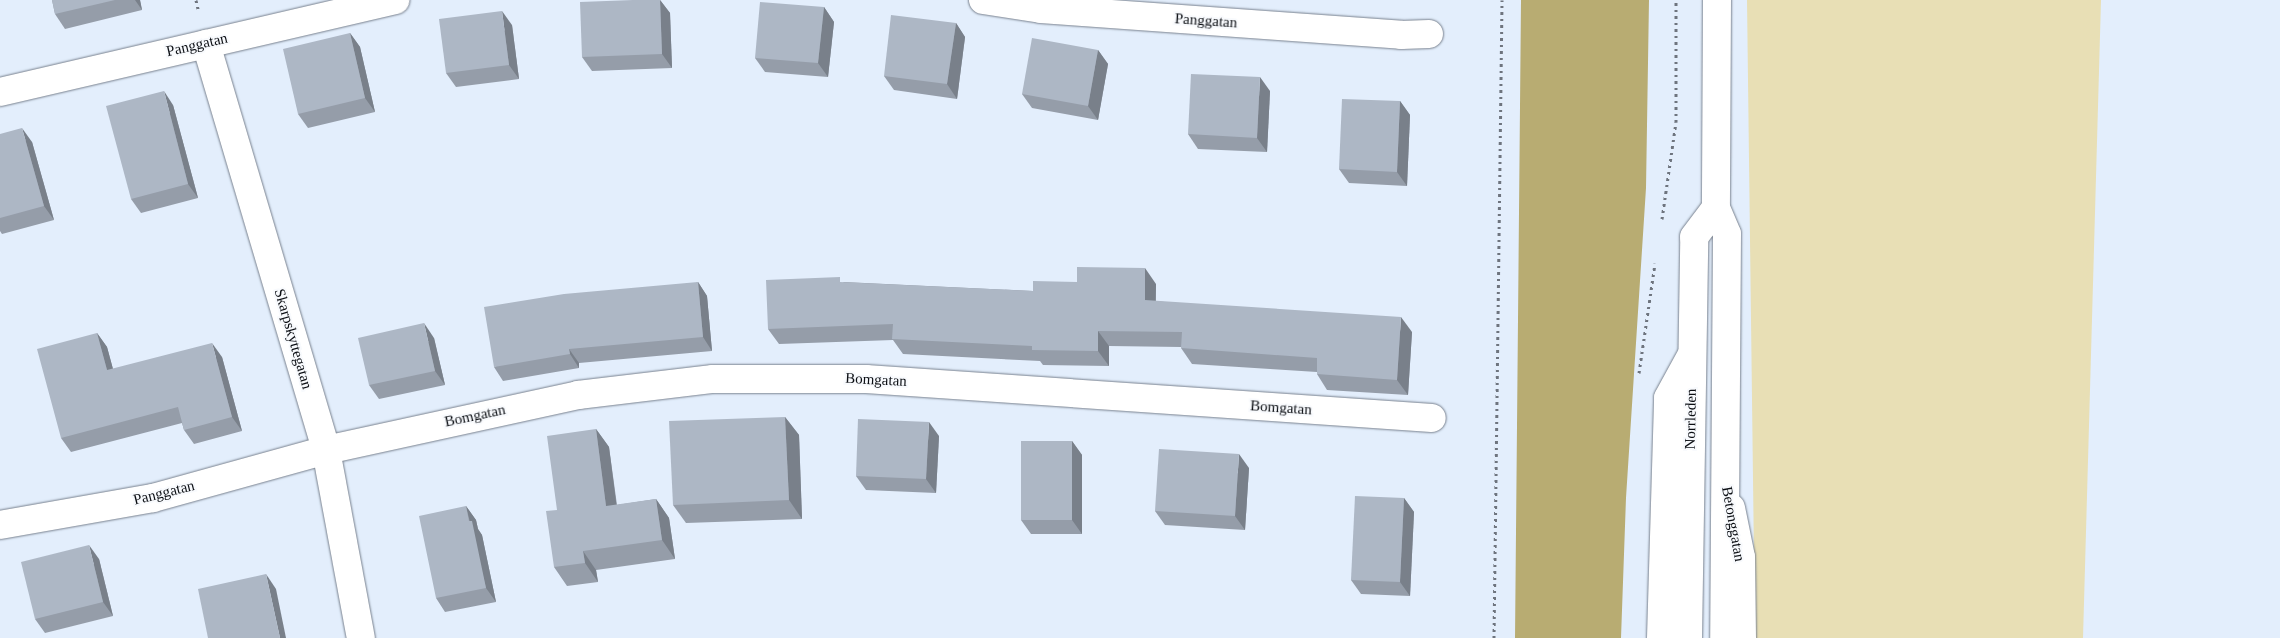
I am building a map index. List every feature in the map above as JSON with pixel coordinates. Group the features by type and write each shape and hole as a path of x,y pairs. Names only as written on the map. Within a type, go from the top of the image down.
{"street":[{"name":"Panggatan","path":"0,92 395,0"},
{"name":"Panggatan","path":"983,0 1041,9 1401,35 1429,34"},
{"path":"1718,0 1716,208 1727,234 1724,638"},
{"name":"Skarpskyttegatan","path":"206,44 326,450 361,638"},
{"name":"Norrleden","path":"1688,638 1694,237 1716,208"},
{"path":"1661,638 1668,398 1692,354"},
{"name":"Bomgatan","path":"326,450 578,394 713,379 866,379 1432,418"},
{"name":"Panggatan","path":"0,525 153,498 326,450"},
{"name":"Betonggatan","path":"1724,470 1741,556 1742,638"}],"path":[{"path":"1494,638 1502,0"},
{"path":"1670,164 1676,122 1676,0"}],"shaded area":[{"path":"1521,0 1649,0 1646,188 1626,498 1621,638 1515,638"},
{"path":"1747,0 2101,0 2083,638 1755,638"}],"building":[{"path":"52,0 115,0 55,14"},
{"path":"660,0 662,54 582,57 580,2"},
{"path":"760,2 824,7 818,63 755,58"},
{"path":"502,11 509,65 446,73 439,19"},
{"path":"891,15 956,23 947,84 884,76"},
{"path":"350,33 365,98 298,114 283,49"},
{"path":"1032,38 1098,50 1088,106 1022,94"},
{"path":"1191,74 1260,77 1257,138 1188,134"},
{"path":"164,91 188,184 131,199 106,106"},
{"path":"1342,99 1400,101 1397,172 1339,169"},
{"path":"22,128 44,206 0,218 0,134"},
{"path":"1077,267 1145,268 1145,300 1401,317 1397,380 1317,374 1317,358 1181,348 1182,332 1098,331 1098,351 1032,350 1032,346 892,339 893,324 768,329 766,280 840,277 840,282 1033,291 1033,281 1077,282"},
{"path":"698,282 703,337 569,349 570,354 494,367 484,307 564,294"},
{"path":"424,323 435,371 369,385 358,338"},
{"path":"97,333 107,370 212,343 232,417 184,430 178,407 61,438 37,349"},
{"path":"785,417 789,500 673,505 669,421"},
{"path":"858,419 929,422 926,479 856,476"},
{"path":"596,429 606,506 656,499 662,540 583,551 585,563 554,567 546,511 557,510 547,436"},
{"path":"1021,441 1072,441 1072,520 1021,520"},
{"path":"1159,449 1239,454 1235,516 1155,511"},
{"path":"1355,496 1404,498 1400,582 1351,580"},
{"path":"466,506 469,521 472,521 486,588 436,598 419,516"},
{"path":"89,545 103,602 35,619 21,562"},
{"path":"266,574 280,638 208,638 198,589"}]}
